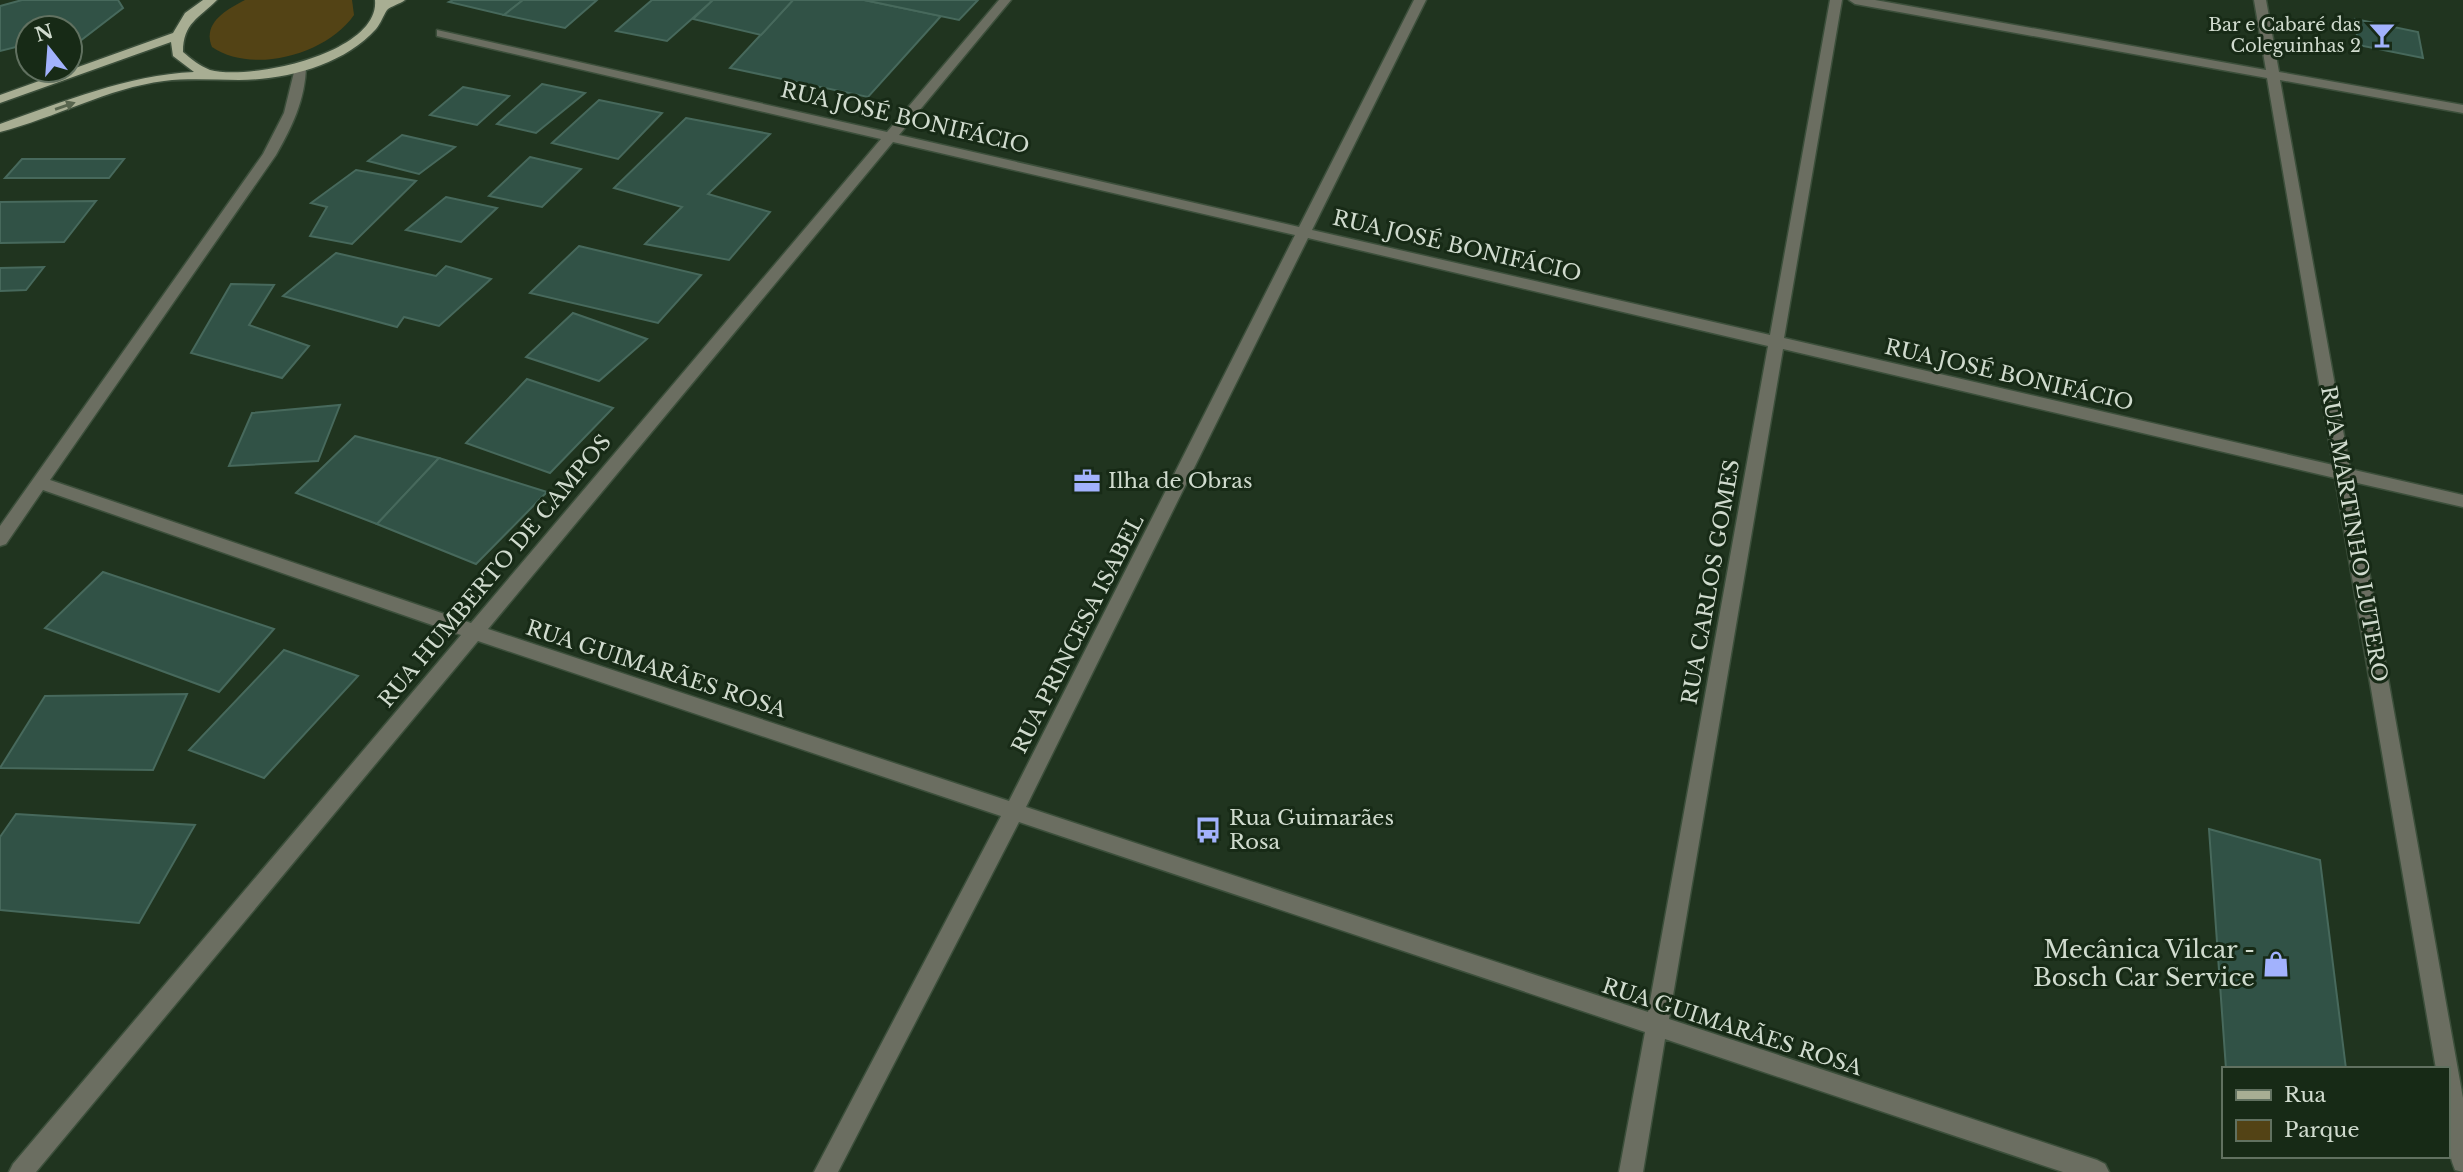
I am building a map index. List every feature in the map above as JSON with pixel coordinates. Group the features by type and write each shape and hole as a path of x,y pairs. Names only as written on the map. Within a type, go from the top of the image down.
{"main road":[{"path":"211,0 184,22 176,36 177,53 191,66 217,75"},
{"path":"0,128 163,77 256,76 300,67 330,56 355,42 374,24 382,3 399,0"},
{"path":"0,99 176,36"}],"street":[{"name":"RUA HUMBERTO DE CAMPOS","path":"21,1172 1005,0"},
{"name":"RUA PRINCESA ISABEL","path":"826,1172 1014,811 1420,0"},
{"name":"RUA CARLOS GOMES","path":"1631,1172 1836,0"},
{"path":"1855,0 2463,109"},
{"name":"RUA MARTINHO LUTERO","path":"2260,0 2446,1067"},
{"name":"RUA JOSÉ BONIFÁCIO","path":"441,33 2463,501"},
{"path":"0,539 269,155 291,119 300,89 300,67"},
{"name":"RUA GUIMARÃES ROSA","path":"40,483 474,632 2097,1172"},
{"name":"RUA MARTINHO LUTERO","path":"2449,1082 2463,1162"}],"green space":[{"path":"245,0 352,0 354,15 342,29 308,50 268,59 248,59 229,55 212,47 210,38 210,31 218,18"}],"building":[{"path":"22,0 118,0 123,8 84,38 84,14 14,14 14,48 0,51 0,6"},
{"path":"523,0 504,15 449,2"},
{"path":"523,0 597,0 565,28 504,15"},
{"path":"652,0 712,1 667,41 616,31"},
{"path":"713,0 793,0 761,35 693,19"},
{"path":"793,0 864,0 941,16 868,97 730,68"},
{"path":"864,0 978,0 959,20"},
{"path":"2355,19 2418,32 2423,58 2358,45"},
{"path":"542,84 585,93 536,133 497,124"},
{"path":"463,87 509,96 477,125 430,115"},
{"path":"599,100 662,113 618,159 552,143"},
{"path":"686,118 770,134 708,194 770,212 729,260 645,244 682,207 614,188"},
{"path":"402,135 455,147 419,174 368,161"},
{"path":"530,157 581,169 542,207 489,196"},
{"path":"22,159 124,159 109,178 5,178"},
{"path":"356,170 416,181 352,244 310,236 327,207 311,203"},
{"path":"446,197 497,208 461,242 406,230"},
{"path":"96,201 64,242 0,243 0,202"},
{"path":"579,246 701,275 658,323 530,293"},
{"path":"336,253 436,276 446,266 491,279 439,326 404,317 397,327 283,296"},
{"path":"44,267 26,290 0,291 0,268"},
{"path":"231,284 274,285 249,325 309,346 282,378 191,353"},
{"path":"573,313 647,339 599,381 526,357"},
{"path":"527,379 613,408 550,473 466,443"},
{"path":"340,405 318,461 229,466 252,413"},
{"path":"355,436 439,458 377,524 296,493"},
{"path":"439,458 547,492 476,564 377,524"},
{"path":"103,572 274,629 219,692 45,628"},
{"path":"284,650 358,676 264,778 189,750"},
{"path":"187,694 153,770 0,768 45,696"},
{"path":"16,814 195,825 139,923 0,910 0,837"},
{"name":"Mecânica Vilcar - Bosch Car Service","path":"2209,829 2320,860 2346,1067 2226,1067"}],"place":[{"name":"Bar e Cabaré das Coleguinhas 2","path":"2382,35"},
{"name":"Ilha de Obras","path":"1087,481"},
{"name":"Rua Guimarães Rosa","path":"1208,830"},
{"name":"Mecânica Vilcar - Bosch Car Service","path":"2276,964"}]}
